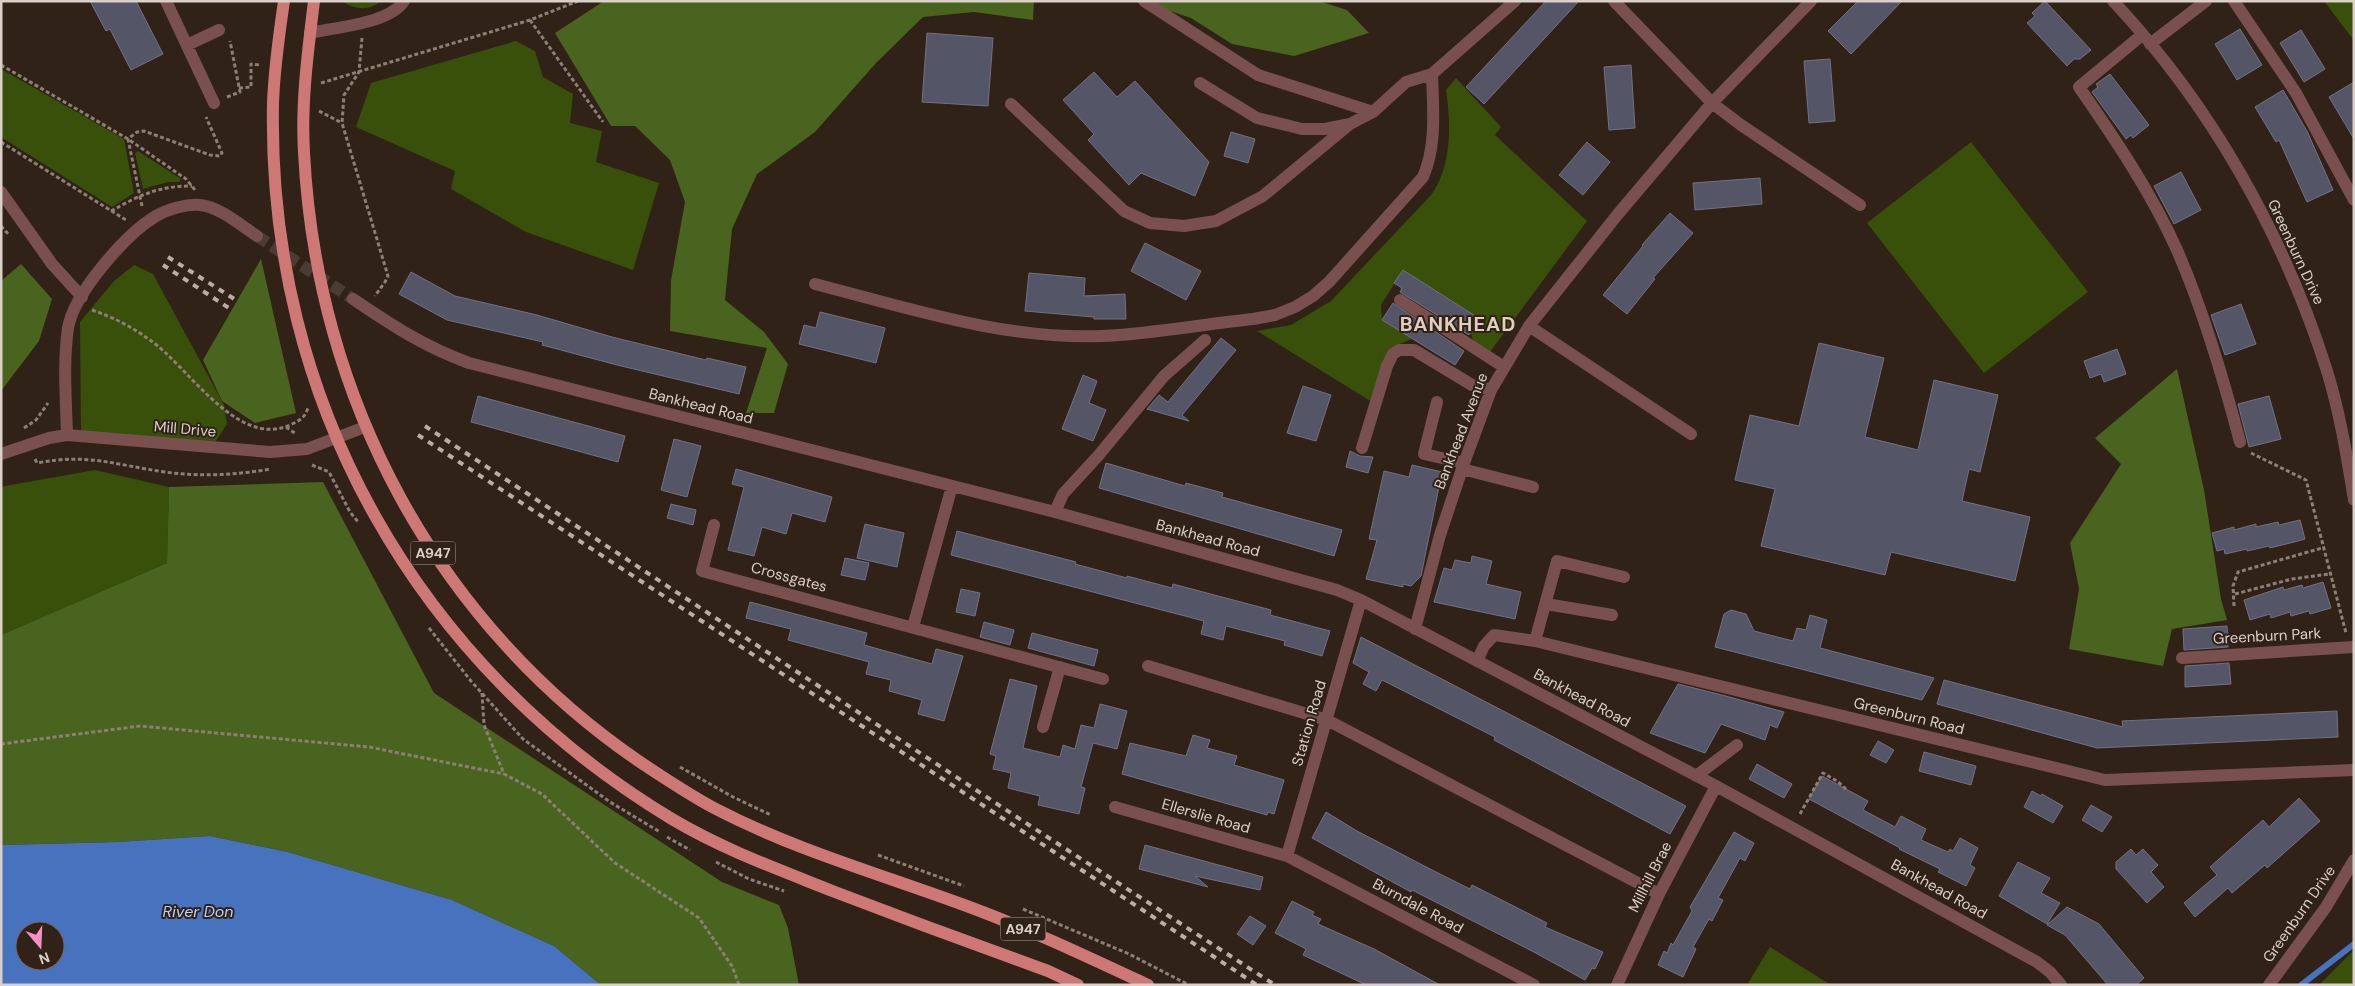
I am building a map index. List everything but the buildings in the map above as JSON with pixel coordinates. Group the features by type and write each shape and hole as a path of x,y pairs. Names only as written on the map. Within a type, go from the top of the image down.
{"main road":[{"name":"A947","path":"284,1 274,72 273,106 276,197 281,240 304,345 336,439 372,510 428,600 477,660 527,711 607,777 674,820 753,860 1078,985"},
{"name":"A947","path":"314,1 310,33 303,149 317,269 337,350 365,428 391,483 418,530 445,571 479,615 514,655 579,717 621,749 712,807 766,833 825,857 967,906 1073,950 1148,985"}],"street":[{"path":"166,1 214,102"},
{"path":"310,33 364,22 389,13 404,1"},
{"path":"1144,1 1258,75 1373,112"},
{"path":"1011,104 1124,211 1150,223 1184,226 1216,221 1262,196 1350,124 1373,112 1406,82 1432,74 1515,1"},
{"path":"1614,1 1712,103 1741,125 1860,205"},
{"name":"Bankhead Avenue","path":"1415,629 1440,535 1491,390 1529,326 1618,214 1712,103 1810,1"},
{"name":"Greenburn Drive","path":"2113,1 2205,116 2249,190 2290,272 2301,297 2327,372 2338,415 2354,500"},
{"path":"2206,1 2079,87 2121,146 2177,250 2225,383 2240,442"},
{"path":"2234,1 2296,93 2354,200"},
{"path":"187,45 220,30"},
{"path":"815,284 939,316 1026,332 1102,336 1275,315 1295,307 1329,282 1423,177 1430,162 1433,112 1432,74"},
{"path":"1200,83 1237,108 1257,118 1278,124 1302,130 1324,129 1350,124"},
{"path":"1,192 79,301"},
{"path":"68,435 66,371 68,327 90,281 130,237 155,216 165,211 190,205 211,208 257,236"},
{"name":"Bankhead Road","path":"353,298 424,345 469,363 1055,512 1337,590 1361,600 1793,828 2024,955 2050,972 2061,985"},
{"path":"1400,300 1504,367"},
{"path":"1529,326 1691,434"},
{"path":"1055,512 1063,494 1098,456 1170,370 1204,340"},
{"path":"1362,448 1387,366 1393,354 1399,350 1414,350 1472,385 1491,390"},
{"path":"1437,402 1424,454 1533,487"},
{"name":"Mill Drive","path":"1,454 29,444 68,435 270,452 307,449 365,428"},
{"path":"913,627 952,486"},
{"name":"Crossgates","path":"714,525 702,571 1103,679"},
{"path":"1535,641 1557,561 1624,577"},
{"name":"Station Road","path":"1287,856 1361,600"},
{"path":"1546,604 1612,614"},
{"name":"Greenburn Road","path":"1477,662 1484,646 1494,635 1535,641 2105,780 2354,770"},
{"name":"Greenburn Park","path":"2182,658 2352,648"},
{"path":"1148,666 1326,720 1659,894"},
{"path":"1043,727 1060,667"},
{"path":"1696,776 1737,745"},
{"name":"Millhill Brae","path":"1617,985 1659,894 1716,786"},
{"name":"Ellerslie Road","path":"1115,806 1287,856"},
{"name":"Burndale Road","path":"1287,856 1534,985"},
{"name":"Greenburn Drive","path":"2269,985 2326,907 2354,860"}],"path":[{"path":"359,72 530,20 578,1"},
{"path":"530,20 602,122"},
{"path":"364,22 359,72 344,95 342,123 388,276 385,282"},
{"path":"239,88 251,87 251,64 261,65"},
{"path":"1,65 128,139 186,179 211,208"},
{"path":"305,104 342,123"},
{"path":"128,139 140,195"},
{"path":"1,142 111,212 140,195 170,186 192,186"},
{"path":"1,226 12,238"},
{"path":"79,301 152,341 196,385 249,426 264,430 286,427 298,422 306,415 308,408 306,399"},
{"path":"49,398 48,406 36,420 22,429 37,464 86,458 163,472 227,475"},
{"path":"2240,442 2241,448 2306,480 2329,574 2352,648"},
{"path":"2234,606 2235,594 2233,586 2238,572 2322,548"},
{"path":"2235,594 2292,579 2329,574"},
{"path":"482,694 484,725 504,774"},
{"path":"1,744 140,726 369,746 504,774 542,794 615,863 700,918 732,966 739,985"},
{"path":"674,763 734,797 778,818"},
{"path":"1793,828 1823,773 1838,781 1846,789"},
{"path":"875,854 966,886"},
{"path":"1019,907 1129,954 1188,985"}],"green space":[{"path":"342,1 381,1 367,8 357,8"},
{"path":"604,1 1034,1 1033,20 974,12 923,17 876,63 815,132 757,174 732,229 725,300 764,332 788,364 774,413 746,413 767,348 670,331 671,280 685,202 670,160 635,126 611,126 555,33"},
{"path":"1140,1 1319,1 1347,10 1369,33 1294,56 1232,44 1191,18"},
{"path":"2324,1 2354,1 2354,41 2352,38"},
{"path":"516,41 535,51 543,77 573,94 570,123 602,131 596,162 659,183 633,270 526,232 451,189 455,171 356,127 371,83"},
{"path":"1,69 124,139 134,193 112,207 1,137"},
{"path":"1456,78 1501,127 1495,135 1587,221 1490,352 1474,344 1471,333 1480,319 1403,270 1381,305 1382,320 1412,339 1397,345 1372,402 1257,331 1291,325 1331,301 1432,194 1439,183 1447,157 1449,117 1446,90"},
{"path":"1971,142 2088,292 1984,373 1867,223"},
{"path":"138,151 181,179 179,182 168,182 143,189 135,153"},
{"path":"261,259 296,413 255,423 222,401 203,360"},
{"path":"21,264 52,299 39,341 1,391 1,281"},
{"path":"134,265 153,274 224,405 227,424 216,441 81,437 80,322 114,281"},
{"path":"2177,369 2204,490 2221,599 2227,620 2172,629 2163,666 2069,649 2079,589 2070,543 2121,464 2095,438"},
{"path":"95,470 169,487 167,563 1,635 1,488"},
{"path":"323,482 434,693 722,882 779,905 788,928 799,985 601,985 554,946 452,900 288,852 210,836 117,842 1,845 1,635 167,563 169,487"},
{"path":"1770,947 1831,985 1751,985 1748,983"},
{"path":"2354,950 2354,985 2319,985"}],"water":[{"name":"River Don","path":"210,836 288,852 452,900 554,946 601,985 1,985 1,845 117,842"}],"waterway":[{"path":"2301,985 2354,944"}],"tunnel":[{"path":"257,236 353,299"}],"railway":[{"path":"168,257 236,300"},
{"path":"163,265 232,310"},
{"path":"425,426 1275,985"},
{"path":"418,435 1257,985"}],"district":[{"name":"BANKHEAD","path":"1458,324"}]}
